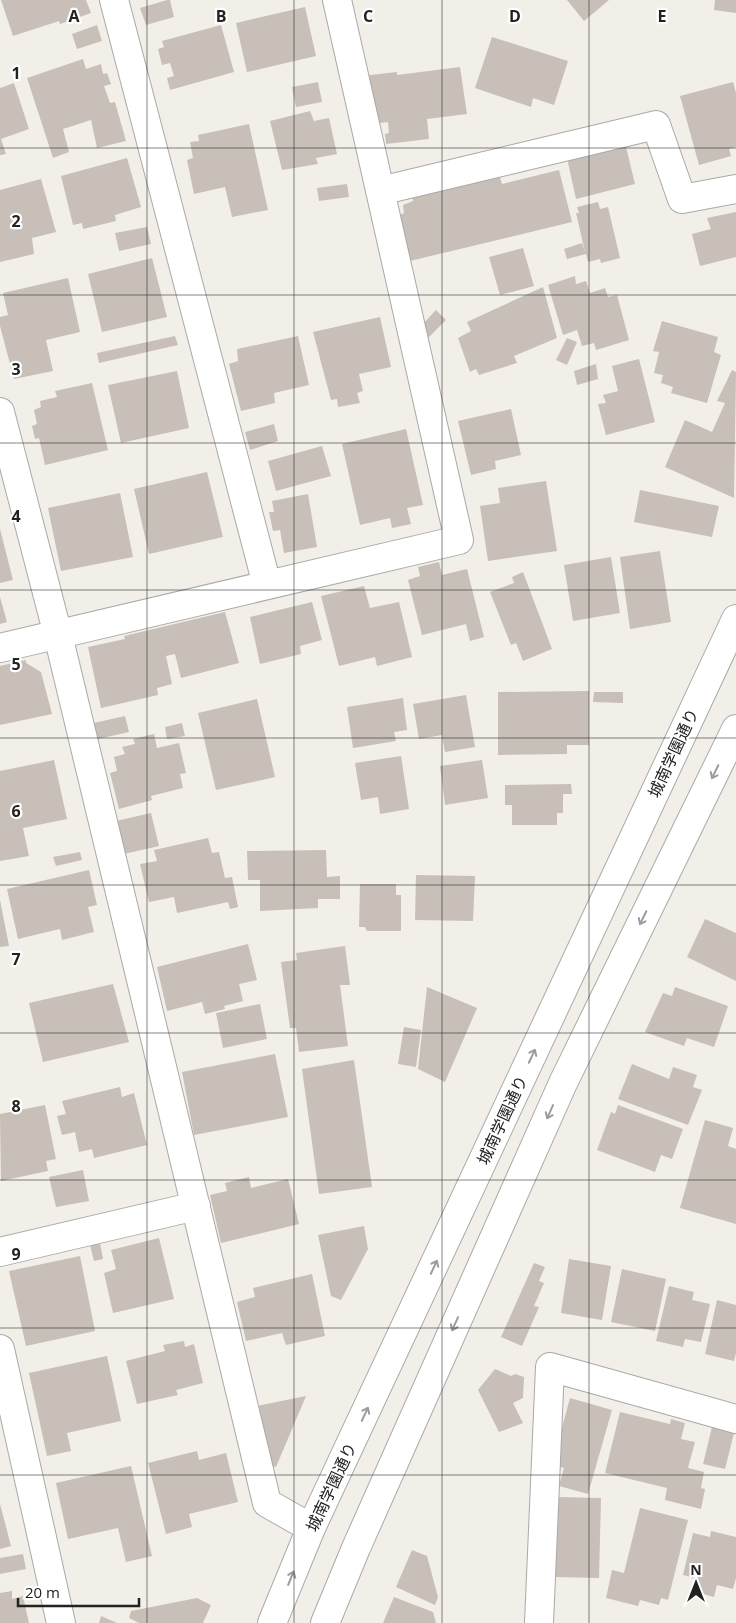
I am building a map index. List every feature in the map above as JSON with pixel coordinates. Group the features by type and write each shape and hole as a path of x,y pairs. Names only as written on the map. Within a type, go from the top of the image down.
{"street":[{"path":"114,0 267,585"},
{"path":"0,648 459,540 337,0"},
{"path":"380,191 656,125 682,199 736,189"},
{"path":"0,412 58,634 267,1502 311,1528"},
{"name":"城南学園通り","path":"272,1623 311,1528 736,619"},
{"path":"325,1623 360,1538 563,1083 736,729"},
{"path":"0,1252 196,1206"},
{"path":"0,1349 61,1623"},
{"path":"539,1623 550,1368 736,1419"}],"building":[{"path":"1,0 86,0 91,13 60,24 59,21 13,36"},
{"path":"170,0 174,17 146,25 140,8"},
{"path":"567,0 609,0 584,21"},
{"path":"715,0 736,0 736,13 714,10"},
{"path":"305,7 316,56 247,72 236,23"},
{"path":"97,25 102,41 77,49 72,34"},
{"path":"221,25 234,72 170,90 167,78 174,76 170,63 162,65 158,49 164,47 162,41"},
{"path":"492,37 568,61 554,105 533,98 531,107 475,88"},
{"path":"83,59 86,69 101,64 103,74 107,73 111,84 104,86 110,103 115,102 126,141 97,148 91,120 63,129 69,152 53,158 27,78"},
{"path":"460,67 467,114 427,119 429,139 386,144 385,134 389,133 388,122 372,124 361,76 397,72 397,75"},
{"path":"318,82 322,102 296,107 292,87"},
{"path":"733,82 736,93 736,147 729,149 731,156 699,165 680,96"},
{"path":"14,83 29,129 1,139 6,154 0,155 0,88"},
{"path":"310,111 314,121 329,118 337,154 316,158 318,164 282,170 270,121"},
{"path":"249,124 268,210 232,217 225,187 194,194 187,160 193,158 190,142 199,141 198,135"},
{"path":"592,147 594,154 626,147 635,184 576,199 567,158"},
{"path":"127,158 141,207 115,215 116,221 83,229 82,223 73,225 61,176"},
{"path":"559,170 572,222 410,261 400,215 404,213 403,205 413,201 412,196 500,177 502,184"},
{"path":"41,179 56,232 32,238 34,254 0,262 0,190"},
{"path":"347,184 349,197 319,201 317,188"},
{"path":"598,202 600,209 608,207 620,258 601,263 600,259 588,262 586,254 567,259 564,249 582,243 585,252 576,213 579,213 577,207"},
{"path":"736,212 736,257 700,266 692,234 711,229 707,218"},
{"path":"147,227 151,244 119,251 115,233"},
{"path":"523,248 534,286 500,295 489,257"},
{"path":"152,258 167,317 102,332 88,274"},
{"path":"575,276 576,284 586,281 590,293 605,288 608,297 617,295 629,340 596,350 594,343 582,346 577,330 563,335 548,285"},
{"path":"68,278 80,332 46,340 53,371 14,379 0,326 0,317 8,315 3,293"},
{"path":"543,287 557,338 514,356 517,363 479,375 476,369 470,372 458,338 471,331 467,322"},
{"path":"436,310 446,320 426,340 422,325"},
{"path":"380,317 391,367 359,374 363,391 357,393 360,403 338,407 337,399 331,400 313,332"},
{"path":"662,321 718,337 714,352 721,355 707,403 671,393 673,387 661,383 663,375 654,373 659,352 653,351"},
{"path":"175,336 178,345 99,363 97,353"},
{"path":"298,336 309,385 274,393 275,403 241,411 229,364 238,361 237,349"},
{"path":"567,338 577,342 567,365 556,360"},
{"path":"639,359 655,422 606,435 598,404 606,403 603,395 618,391 612,366"},
{"path":"596,364 598,379 577,385 574,371"},
{"path":"732,370 736,372 734,498 665,467 685,420 712,432 725,403 717,401"},
{"path":"177,371 189,428 121,443 108,385"},
{"path":"92,383 108,450 45,465 39,438 35,439 32,426 37,424 34,410 41,407 40,401 57,397 55,391"},
{"path":"511,409 521,455 495,461 496,469 471,475 458,421"},
{"path":"274,424 278,441 250,450 245,432"},
{"path":"406,429 423,505 407,508 411,524 392,528 390,518 360,525 342,444"},
{"path":"322,446 331,476 276,491 268,461"},
{"path":"207,472 223,537 149,554 134,489"},
{"path":"546,481 557,551 488,561 480,506 500,503 498,488"},
{"path":"640,490 719,506 712,537 634,522"},
{"path":"120,493 133,557 61,571 48,508"},
{"path":"308,494 317,547 284,553 280,530 273,531 269,512 274,512 272,501"},
{"path":"0,529 13,580 0,583"},
{"path":"660,551 671,622 630,629 620,557"},
{"path":"611,557 620,613 573,621 564,565"},
{"path":"439,562 442,575 467,569 484,637 470,641 466,624 422,635 408,580 420,576 418,567"},
{"path":"523,572 552,649 523,661 516,643 511,645 490,592 514,583 512,577"},
{"path":"364,586 370,608 399,602 412,657 377,666 375,657 339,666 321,596"},
{"path":"0,597 7,622 0,624"},
{"path":"312,602 322,640 300,646 301,654 260,664 250,617"},
{"path":"225,612 239,663 181,678 175,654 166,656 172,684 157,688 158,695 101,708 88,647 125,639 124,636"},
{"path":"26,660 26,663 41,672 52,714 0,725 0,666"},
{"path":"589,691 589,745 567,745 567,754 498,755 498,692"},
{"path":"594,692 623,692 623,703 593,702"},
{"path":"466,695 475,747 445,752 442,735 419,739 413,704"},
{"path":"403,698 407,730 394,732 396,741 353,748 347,707"},
{"path":"257,699 275,777 216,790 198,713"},
{"path":"125,716 129,732 98,739 94,723"},
{"path":"182,723 185,736 167,739 165,727"},
{"path":"154,734 157,748 179,743 186,773 180,774 183,788 151,796 152,800 119,809 110,773 117,771 114,757 125,754 122,747 135,744 133,739"},
{"path":"401,756 409,809 380,814 378,797 361,800 355,763"},
{"path":"54,760 67,819 23,828 29,856 0,861 0,771"},
{"path":"482,760 488,798 445,805 440,766"},
{"path":"571,784 572,794 563,794 563,813 557,813 557,825 512,825 512,805 505,805 505,785"},
{"path":"151,813 159,846 124,854 116,821"},
{"path":"208,838 212,853 219,852 225,878 232,877 238,907 230,909 228,902 177,913 174,897 149,902 140,864 157,861 154,850"},
{"path":"326,850 327,877 340,876 340,899 318,899 318,908 260,911 260,880 248,880 247,851"},
{"path":"80,852 82,860 56,866 53,857"},
{"path":"89,870 97,905 88,907 94,932 62,940 60,929 18,939 7,889"},
{"path":"416,875 475,876 473,921 415,920"},
{"path":"360,884 396,884 396,895 401,895 401,931 367,931 365,927 359,927"},
{"path":"0,900 9,946 0,947"},
{"path":"705,919 736,933 736,981 687,957"},
{"path":"248,944 257,980 239,984 243,1001 224,1006 225,1009 205,1014 202,1002 167,1011 157,967"},
{"path":"345,946 350,985 340,985 348,1046 299,1052 296,1028 290,1028 281,962 297,960 296,953"},
{"path":"113,984 129,1042 43,1062 29,1003"},
{"path":"427,987 477,1008 445,1082 418,1069"},
{"path":"675,987 728,1006 714,1047 687,1038 684,1046 645,1032 663,993 672,996"},
{"path":"260,1004 267,1039 223,1048 216,1013"},
{"path":"404,1027 421,1030 416,1067 398,1064"},
{"path":"275,1054 288,1117 194,1135 182,1072"},
{"path":"354,1060 372,1187 319,1194 302,1069"},
{"path":"632,1064 669,1079 673,1067 697,1075 693,1087 702,1090 688,1125 618,1099"},
{"path":"120,1087 122,1097 134,1093 147,1145 94,1158 92,1149 79,1152 75,1132 62,1135 57,1116 66,1114 62,1101"},
{"path":"45,1105 56,1159 46,1161 48,1171 1,1181 0,1114"},
{"path":"618,1105 683,1129 672,1159 661,1155 655,1172 597,1150 611,1112 615,1114"},
{"path":"705,1120 733,1128 728,1146 736,1149 736,1224 680,1208"},
{"path":"83,1170 89,1201 56,1207 49,1177"},
{"path":"249,1177 251,1188 288,1179 299,1224 221,1243 210,1195 227,1191 225,1183"},
{"path":"364,1226 368,1249 341,1300 331,1296 318,1235"},
{"path":"159,1238 174,1299 113,1313 104,1273 116,1269 111,1250"},
{"path":"100,1243 103,1259 94,1261 90,1245"},
{"path":"80,1256 95,1331 26,1346 9,1271"},
{"path":"569,1259 611,1266 602,1320 561,1313"},
{"path":"534,1263 545,1267 539,1281 544,1283 534,1306 539,1307 522,1346 501,1337"},
{"path":"622,1269 666,1279 655,1331 611,1322"},
{"path":"312,1274 325,1336 286,1345 282,1333 246,1341 237,1302 255,1297 253,1288"},
{"path":"669,1286 694,1292 692,1300 710,1304 701,1342 685,1339 683,1347 656,1341"},
{"path":"717,1300 736,1305 736,1353 734,1361 705,1354"},
{"path":"184,1341 185,1347 194,1344 203,1383 176,1390 178,1395 137,1404 126,1361 165,1351 163,1345"},
{"path":"107,1356 121,1421 67,1433 71,1451 47,1456 29,1373"},
{"path":"495,1369 511,1376 515,1374 524,1377 523,1398 513,1403 523,1423 499,1432 478,1390"},
{"path":"306,1396 276,1467 271,1466 257,1406"},
{"path":"570,1398 612,1410 588,1494 559,1486 564,1468 546,1463 557,1446"},
{"path":"620,1412 670,1424 671,1419 685,1423 681,1439 695,1442 688,1468 704,1472 701,1488 705,1489 701,1509 665,1500 667,1488 605,1473"},
{"path":"712,1427 734,1433 725,1469 703,1464"},
{"path":"197,1451 199,1460 226,1453 238,1502 189,1514 192,1527 166,1534 148,1463"},
{"path":"131,1466 152,1556 126,1562 118,1528 68,1539 56,1483"},
{"path":"557,1497 601,1498 599,1578 554,1577"},
{"path":"0,1504 11,1546 0,1549"},
{"path":"640,1508 688,1520 668,1600 661,1598 659,1605 640,1600 638,1606 606,1598 612,1570 624,1573"},
{"path":"711,1531 736,1537 736,1578 733,1589 717,1585 714,1597 696,1592 699,1579 683,1575 693,1533 710,1537"},
{"path":"412,1550 427,1556 438,1597 435,1605 396,1587"},
{"path":"23,1554 26,1569 0,1574 0,1558"},
{"path":"12,1591 12,1599 23,1596 29,1623 0,1623 0,1593"},
{"path":"394,1597 433,1612 436,1623 383,1623"},
{"path":"197,1598 211,1605 203,1623 139,1623 129,1618 131,1611"},
{"path":"101,1616 117,1623 99,1623"}]}
